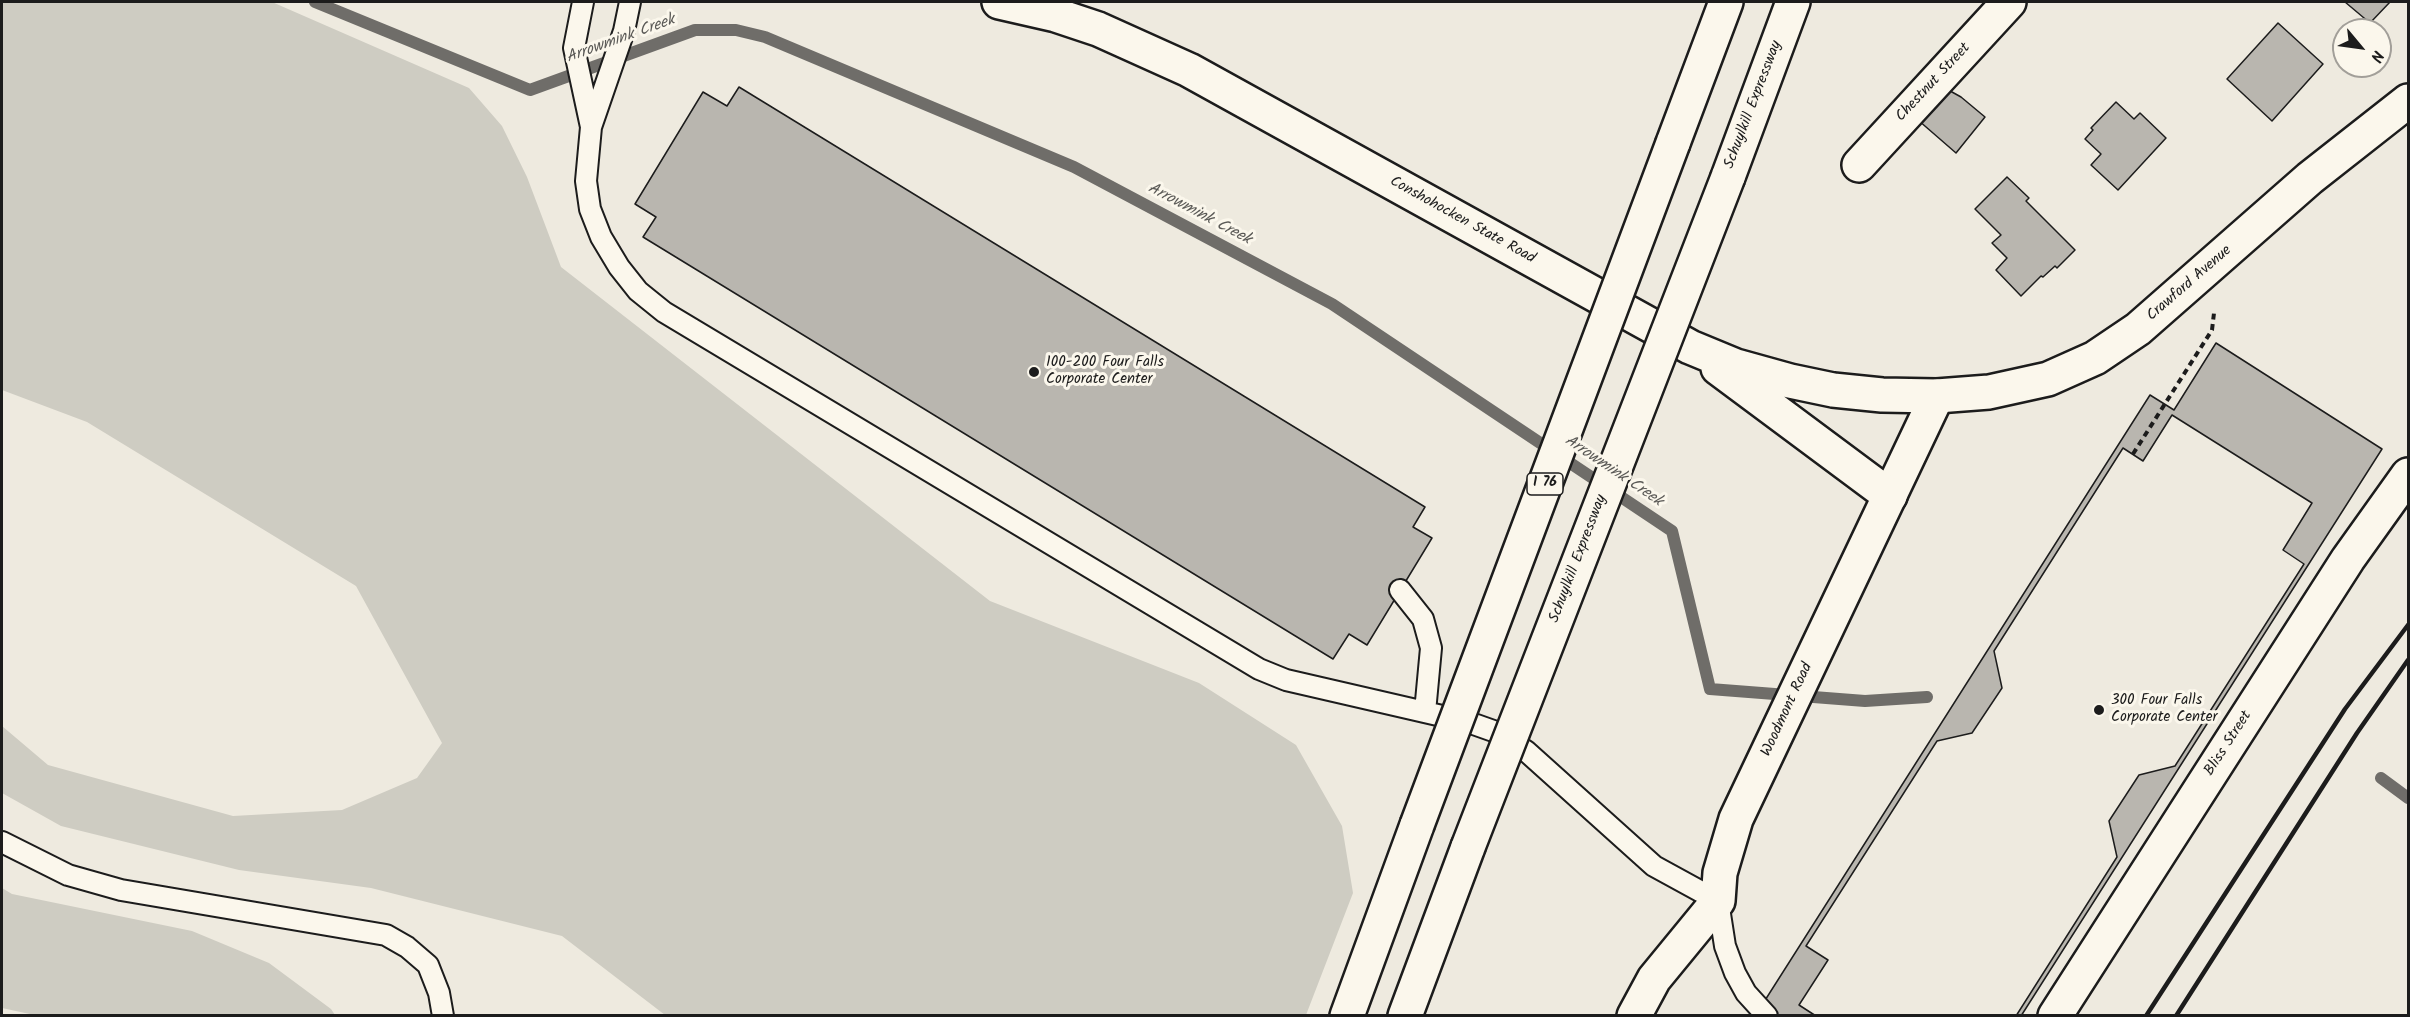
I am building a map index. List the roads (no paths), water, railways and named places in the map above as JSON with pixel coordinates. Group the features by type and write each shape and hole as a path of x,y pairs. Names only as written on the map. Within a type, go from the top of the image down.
{"main road":[{"name":"Conshohocken State Road","path":"999,2 1056,15 1098,29 1189,70 1690,347 1736,366 1833,390 1937,396"},
{"name":"I 76","path":"1347,1016 1726,2"},
{"name":"Schuylkill Expressway","path":"1405,1016 1728,177 1793,2"},
{"name":"Chestnut Street","path":"1859,165 2009,2"},
{"name":"Crawford Avenue","path":"1937,396 1989,392 2030,384 2072,370 2118,344 2310,178 2409,101"},
{"path":"1690,347 1890,496"},
{"name":"Woodmont Road","path":"1718,901 1720,873 1736,819 1937,396"},
{"name":"Bliss Street","path":"2055,1016 2348,559 2409,475"},
{"path":"1634,1016 1654,979 1718,901"}],"lane":[{"path":"583,2 574,48 591,127"},
{"path":"630,2 624,31 591,127 586,181 590,209 601,237 619,267 638,291 664,312 1259,669 1286,680 1468,722 1499,734 1526,751 1654,866 1718,901 1725,946 1746,993 1763,1012"},
{"path":"1400,590 1423,619 1431,648 1425,712"},
{"path":"2,842 68,874 122,890 386,935 407,947 428,965 439,993 442,1016"}],"waterway":[{"name":"Arrowmink Creek","path":"315,2 530,90 695,30 736,30 765,37 1074,167 1332,304 1672,531 1710,689 1865,701 1927,697"},
{"name":"Arrowmink Creek","path":"2381,778 2408,798"}],"railway":[{"path":"2146,1016 2345,709 2408,625"},
{"path":"2176,1016 2357,733 2408,660"}],"place":[{"name":"100-200 Four Falls Corporate Center","path":"1034,372"},
{"name":"300 Four Falls Corporate Center","path":"2099,710"}]}
